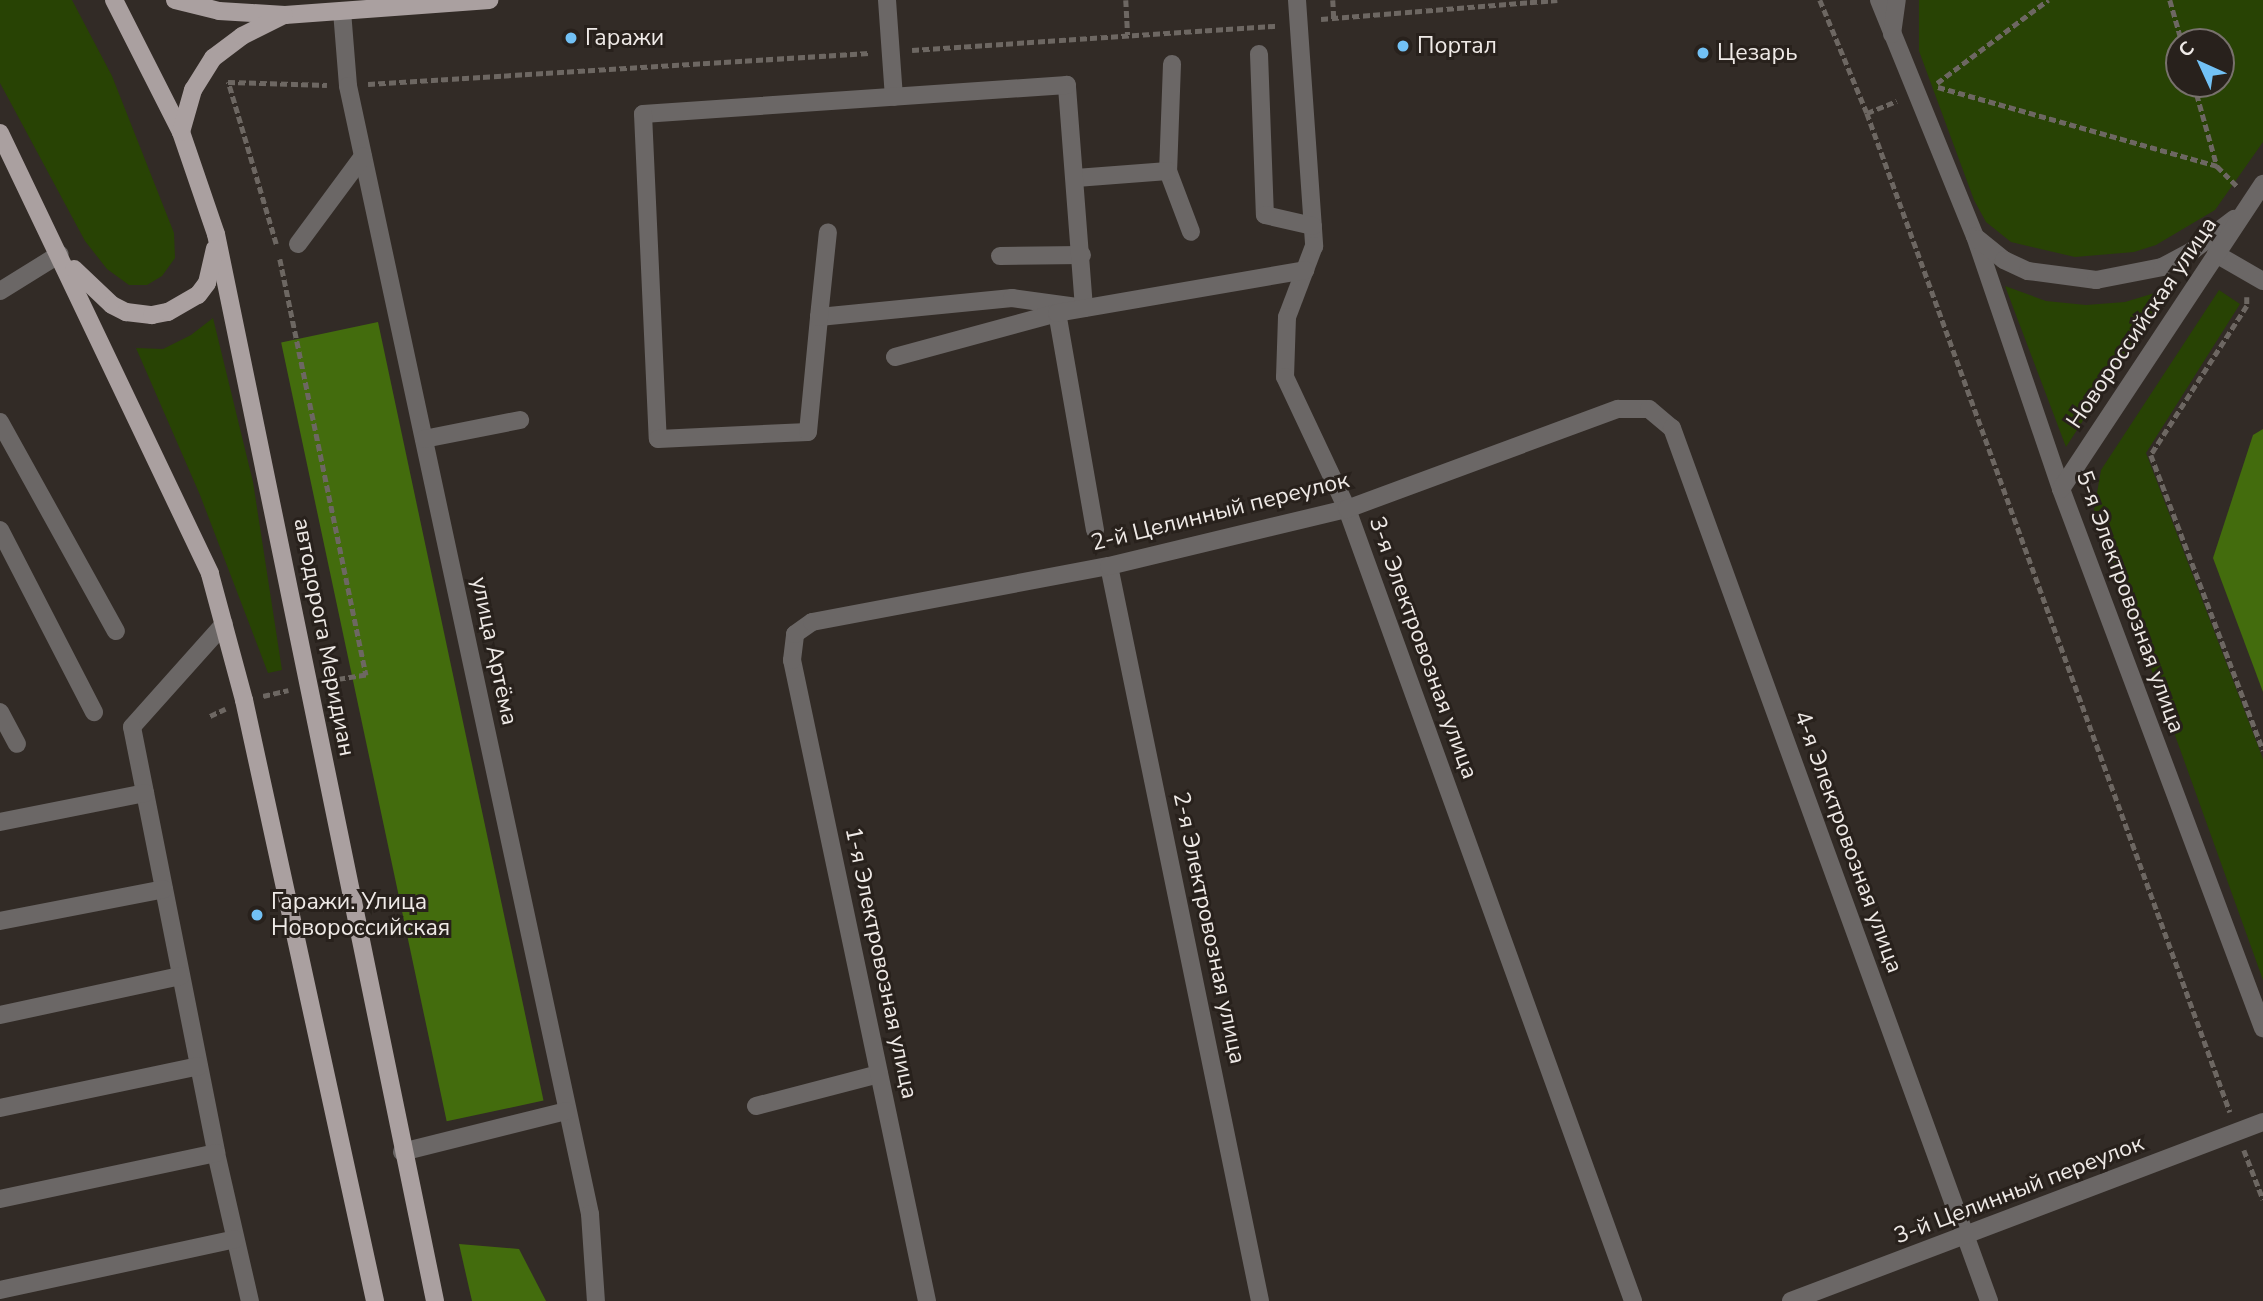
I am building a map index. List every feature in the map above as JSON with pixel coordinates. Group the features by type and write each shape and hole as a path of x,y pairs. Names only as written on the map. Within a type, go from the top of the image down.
{"main road":[{"name":"автодорога Меридиан","path":"114,0 181,132 216,234 402,1152 435,1301"},
{"path":"175,0 219,11 285,15 342,11 366,4 489,0"},
{"path":"181,132 193,90 213,58 242,36 285,15"},
{"path":"0,133 60,254 210,574 244,700 375,1301"},
{"path":"60,254 112,305 126,312 152,315 184,305 207,283 216,234"}],"street":[{"path":"887,0 894,97"},
{"name":"3-я Электровозная улица","path":"1297,0 1314,246 1287,317 1285,377 1347,509 1633,1301"},
{"name":"5-я Электровозная улица","path":"1879,0 1914,95 1975,236 2061,489 2263,1028"},
{"path":"1892,37 1897,0"},
{"name":"улица Артёма","path":"342,11 348,86 590,1214 596,1301"},
{"path":"1259,54 1265,215 1313,226"},
{"path":"1172,64 1168,171 1191,232"},
{"path":"828,232 808,432 659,439 643,114 1067,85 1084,308"},
{"path":"298,243 363,156"},
{"path":"1076,178 1168,171"},
{"path":"1975,236 2004,260 2041,275 2112,279 2178,260 2255,196"},
{"name":"Новороссийская улица","path":"2061,489 2255,196"},
{"path":"0,291 60,254"},
{"path":"2216,254 2255,278"},
{"path":"1000,256 1082,255"},
{"path":"895,357 1057,313 1305,270"},
{"path":"820,317 1012,298 1084,308"},
{"path":"1057,313 1095,530"},
{"name":"2-й Целинный переулок","path":"795,634 812,622 1109,566 1347,509 1618,409 1649,409"},
{"name":"4-я Электровозная улица","path":"1649,409 1672,428 1989,1301"},
{"path":"424,439 520,420"},
{"path":"0,422 116,631"},
{"path":"0,530 94,712"},
{"name":"2-я Электровозная улица","path":"1109,566 1260,1301"},
{"path":"224,624 132,727 198,1066 250,1301"},
{"name":"1-я Электровозная улица","path":"795,634 792,660 927,1301"},
{"path":"0,712 17,744"},
{"path":"0,822 145,793"},
{"path":"0,920 164,889"},
{"path":"0,1014 181,976"},
{"path":"0,1108 198,1066"},
{"path":"756,1106 879,1073"},
{"path":"402,1152 566,1111"},
{"name":"3-й Целинный переулок","path":"1791,1301 1966,1237 2263,1122"},
{"path":"0,1199 216,1153"},
{"path":"0,1290 236,1239"}],"path":[{"path":"1126,0 1128,35"},
{"path":"1333,0 1334,17"},
{"path":"1820,0 1867,113 2263,1199"},
{"path":"2048,0 1933,86 2217,166 2255,196"},
{"path":"2170,0 2178,28"},
{"path":"228,82 283,268 366,676 318,682"},
{"path":"1867,113 1914,95"},
{"path":"2197,98 2217,166"},
{"path":"2255,278 2247,306 2151,455 2263,750"}],"green space":[{"path":"0,0 72,0 112,76 174,233 175,258 162,276 147,285 129,285 107,269 85,241 0,83"},
{"path":"1919,0 2263,0 2263,142 2215,210 2156,245 2134,252 2075,257 2011,242 1986,222 1974,200 1919,51"},
{"path":"2005,286 2046,301 2086,305 2125,302 2168,289 2066,447"},
{"path":"2219,290 2240,304 2146,453 2263,759 2263,980 2094,510 2101,470"},
{"path":"213,318 253,482 282,670 268,673 200,495 136,348 163,349 191,335"},
{"path":"378,322 543,1101 447,1121 281,343"},
{"path":"2263,429 2263,692 2213,558 2253,435"},
{"path":"459,1244 519,1249 546,1301 472,1301"}],"place":[{"name":"Гаражи","path":"571,38"},
{"name":"Портал","path":"1403,46"},
{"name":"Цезарь","path":"1703,53"},
{"name":"Гаражи. Улица Новороссийская","path":"257,915"}]}
